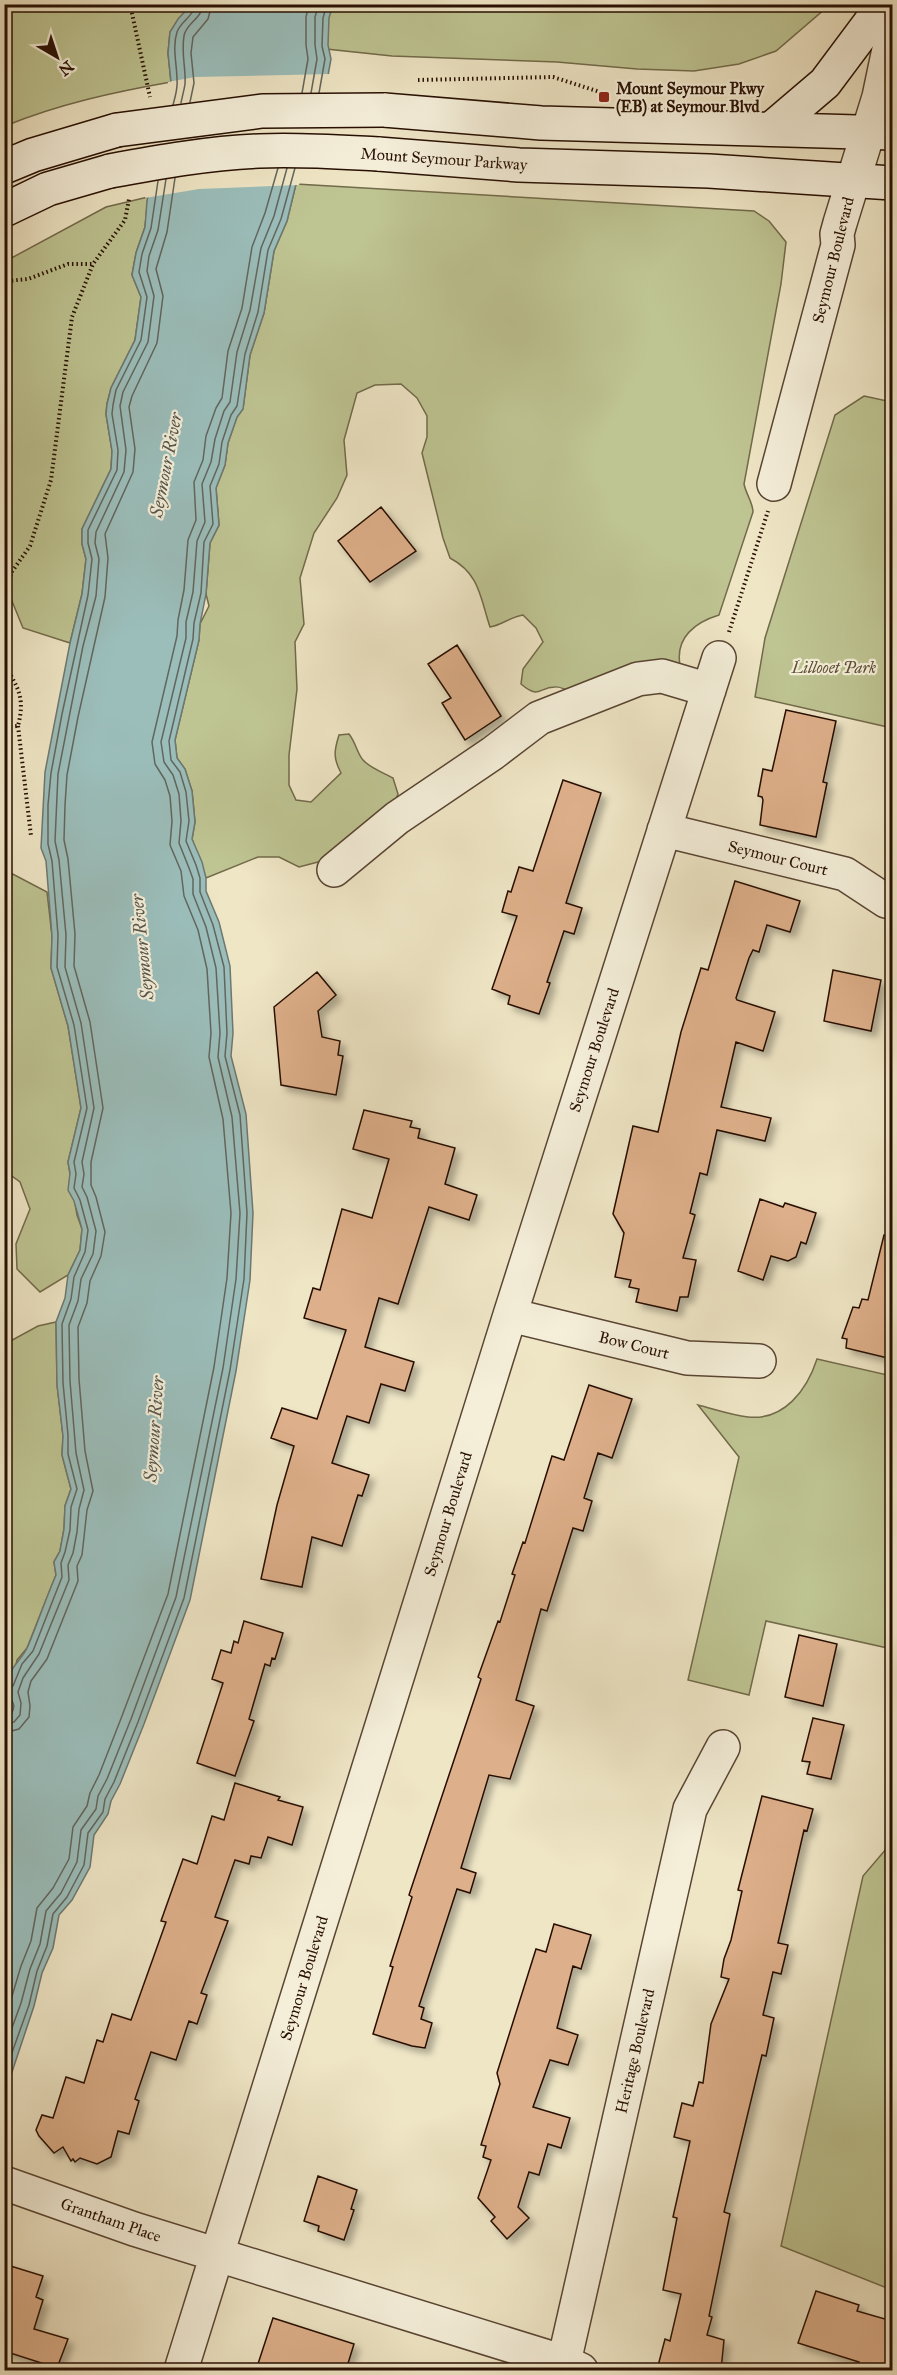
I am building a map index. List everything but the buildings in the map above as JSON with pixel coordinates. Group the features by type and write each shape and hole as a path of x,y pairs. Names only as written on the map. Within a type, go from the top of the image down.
{"street":[{"path":"771,129 825,82 884,4"},
{"name":"Seymour Boulevard","path":"774,484 804,378 838,245 837,234 852,182 880,132 879,97 892,35"},
{"path":"4,167 33,154 117,130 262,111 384,110 541,123 880,132"},
{"name":"Mount Seymour Parkway","path":"4,210 48,189 110,171 176,159 258,151 316,150 519,165 709,171 892,183"},
{"name":"Seymour Boulevard","path":"181,2370 510,1315 720,658"},
{"path":"334,870 397,818 493,753 539,718 638,679 662,676 709,690"},
{"name":"Seymour Court","path":"664,830 845,874 886,901"},
{"name":"Bow Court","path":"510,1315 687,1358 759,1361"},
{"name":"Heritage Boulevard","path":"219,2253 573,2366 690,1809 723,1747"},
{"name":"Grantham Place","path":"4,2183 134,2229 219,2253"}],"path":[{"path":"130,4 150,97 148,108"},
{"path":"412,80 554,78 596,92 608,92"},
{"path":"4,607 11,573 30,546 51,480 72,317 93,264 125,220 130,197"},
{"path":"4,278 7,281 28,279 68,264 93,264"},
{"path":"720,658 764,526 774,484"},
{"path":"4,664 20,690 22,708 18,726 31,836"},
{"path":"4,727 18,726"}],"green space":[{"path":"5,5 191,5 170,32 168,53 171,82 87,100 46,111 5,126"},
{"path":"325,5 827,5 776,51 739,64 694,71 557,62 392,56 317,48"},
{"path":"296,184 754,211 769,221 786,242 781,284 744,484 753,512 719,615 702,622 689,632 681,646 680,665 570,691 557,687 539,692 532,691 521,684 523,669 543,642 536,628 523,615 490,627 478,587 467,571 450,558 422,453 427,437 427,416 417,398 401,384 375,385 357,393 344,440 347,475 337,498 314,533 300,578 304,624 295,642 297,689 289,755 289,785 296,800 311,802 341,773 335,754 336,746 339,735 349,734 366,763 393,778 398,794 391,812 318,862 299,867 279,857 258,857 206,878 192,839 195,822 192,791 185,769 177,758 175,740 199,640 200,624 209,606 206,594 210,543 219,525 216,488 225,465 228,443 237,417 243,409 250,355 264,313 274,251 287,221"},
{"path":"148,197 145,227 136,253 132,275 141,297 135,340 111,388 107,404 106,414 112,451 111,469 82,529 82,544 86,559 82,594 70,643 23,628 5,584 4,262 106,207"},
{"name":"Lillooet Park","path":"864,396 892,402 892,728 755,697 765,638 835,415"},
{"path":"5,870 47,892 52,936 51,968 68,1026 81,1108 68,1162 77,1215 82,1229 80,1250 68,1275 40,1292 17,1269 16,1244 30,1209 20,1182 5,1171"},
{"path":"56,1322 57,1384 63,1436 62,1455 71,1489 65,1506 60,1551 54,1562 56,1575 27,1648 17,1660 5,1720 5,1344 38,1326"},
{"path":"817,1359 892,1376 892,1649 766,1621 749,1695 688,1680 739,1457 698,1405 748,1417 773,1414 783,1409 800,1392 813,1371"},
{"path":"892,1842 892,2290 781,2246 863,1876"}],"water":[{"name":"Seymour River","path":"191,5 333,5 329,18 328,45 331,59 323,103 296,184 287,221 274,251 264,313 250,355 243,409 237,417 228,443 225,465 216,488 219,525 210,543 199,640 175,740 177,758 185,769 192,791 195,822 192,839 202,862 206,891 219,922 230,966 233,1033 231,1056 246,1114 253,1213 250,1280 236,1371 190,1600 144,1724 111,1801 108,1814 94,1835 90,1867 72,1900 59,1915 53,1948 42,1973 34,2006 5,2088 4,1720 7,1685 10,1673 28,1646 56,1575 54,1562 60,1551 65,1506 71,1489 62,1455 63,1436 57,1385 56,1322 65,1298 68,1275 80,1250 82,1229 74,1201 68,1190 70,1173 68,1162 81,1108 68,1026 51,968 52,936 46,861 41,848 45,772 82,594 86,559 82,544 82,529 111,469 112,451 106,414 107,404 111,388 135,340 141,297 132,275 136,253 145,227 147,201 171,82 168,53 170,32"}],"pier":[{"path":"330,74 326,104 299,185 199,189 145,198 168,82 195,77"}],"place":[{"name":"Mount Seymour Pkwy (EB) at Seymour Blvd","path":"604,97"}]}
